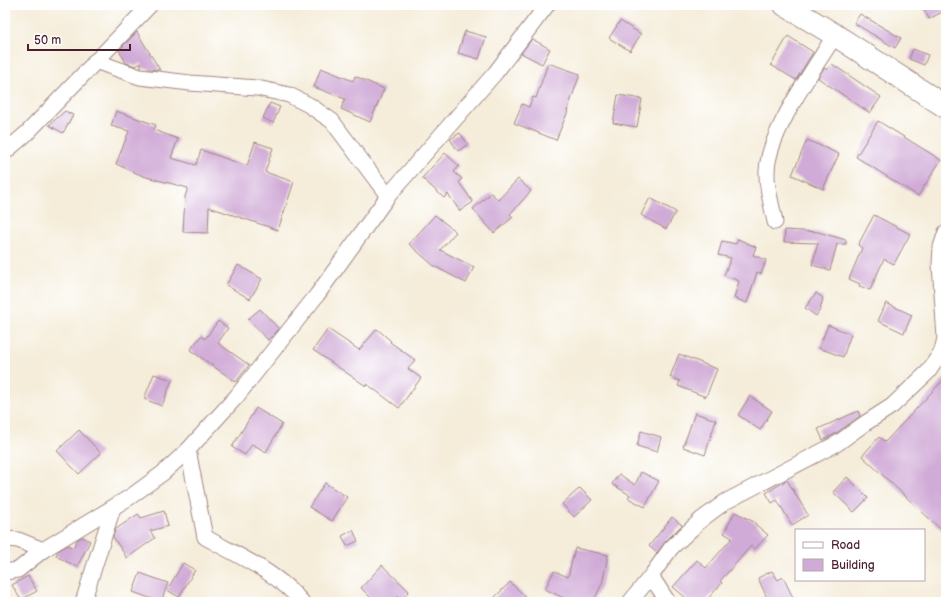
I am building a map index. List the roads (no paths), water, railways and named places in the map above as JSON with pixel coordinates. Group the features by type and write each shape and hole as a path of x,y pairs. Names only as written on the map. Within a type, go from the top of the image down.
{"main road":[{"path":"785,5 835,34 946,107"}],"street":[{"path":"5,152 27,134 150,5"},
{"path":"5,572 18,570 43,550 130,497 163,473 188,450 247,384 316,295 388,196 496,72 547,5"},
{"path":"775,222 767,180 768,160 772,145 780,126 835,34"},
{"path":"95,61 140,77 190,83 256,88 290,95 309,105 332,121 388,196"},
{"path":"630,602 671,548 702,519 725,502 838,443 892,406 928,372 942,351 945,338 940,264 941,247 946,232"},
{"path":"188,450 205,537 267,571 285,585 302,602"},
{"path":"83,602 113,508"},
{"path":"5,539 18,540 43,550"},
{"path":"651,576 668,602"}]}
